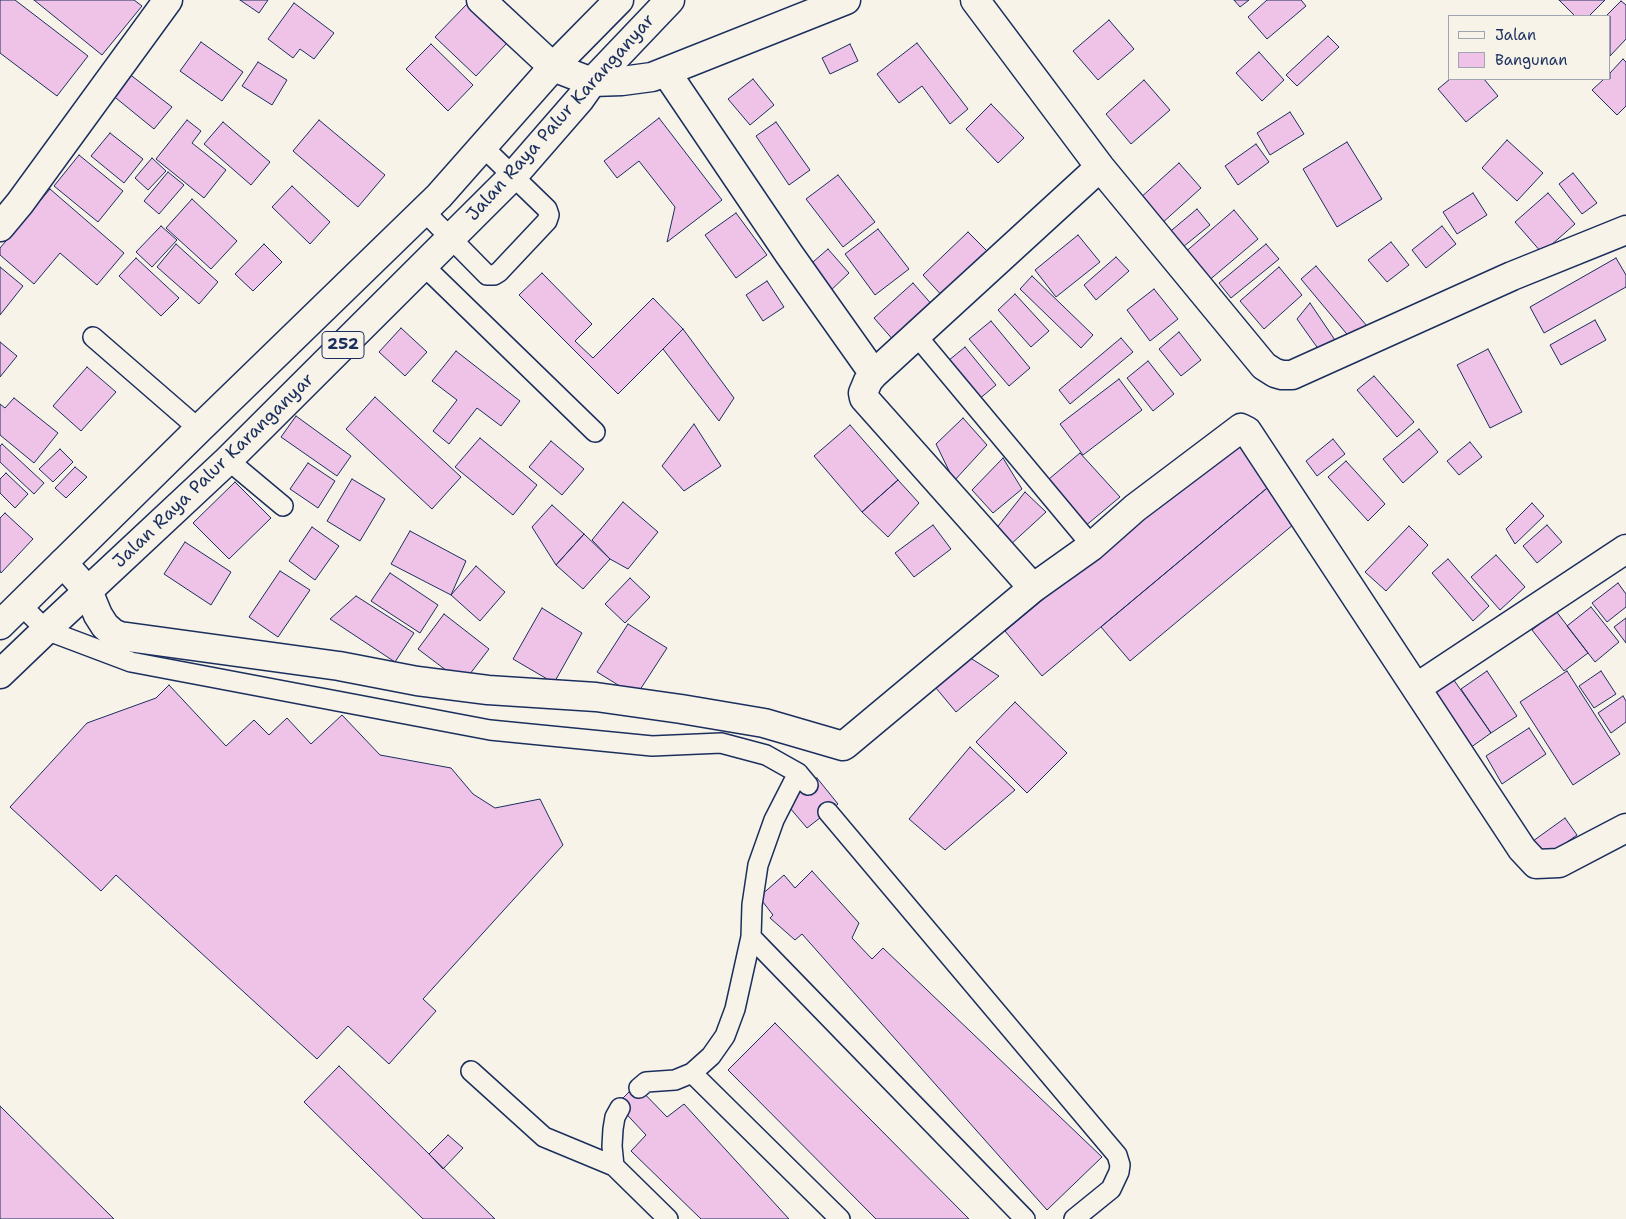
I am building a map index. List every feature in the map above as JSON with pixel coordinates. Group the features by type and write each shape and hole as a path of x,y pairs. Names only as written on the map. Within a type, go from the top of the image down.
{"street":[{"path":"0,227 26,195 168,0"},
{"path":"481,0 554,67 592,82 652,77 846,0"},
{"name":"Jalan Raya Palur Karanganyar","path":"0,624 439,196 554,67 619,0"},
{"name":"Jalan Raya Palur Karanganyar","path":"0,674 228,460 513,176 580,99 592,82 670,0"},
{"path":"976,0 1100,167 1264,366 1275,373 1292,375 1512,276 1626,230"},
{"path":"666,72 789,254 874,374"},
{"path":"1033,588 864,398 864,388 874,374 1100,167"},
{"path":"63,563 88,591 105,626 120,636 339,666 426,682 488,690 596,697 681,709 764,723 843,746 1033,588 1092,546 1134,508 1238,429 1245,428 1522,849 1536,864 1559,863 1626,828"},
{"path":"1416,688 1626,549"}],"lane":[{"path":"424,210 487,275 494,275 499,272 547,221 549,215 547,209 483,147"},
{"path":"423,265 595,432"},
{"path":"916,335 1092,546"},
{"path":"93,338 199,429"},
{"path":"228,460 283,506"},
{"path":"21,605 46,630 131,662 490,730 652,746 721,743 766,755 803,779 774,820 758,865 752,905 751,937 735,1009 725,1036 712,1056 692,1073 675,1080 646,1082 638,1088"},
{"path":"828,812 1117,1155 1120,1172 1111,1189 1074,1219"},
{"path":"751,937 1025,1219"},
{"path":"471,1071 544,1137 614,1166 668,1219"},
{"path":"692,1073 840,1219"},
{"path":"614,1166 613,1129 620,1108"}],"building":[{"path":"0,0 15,0 88,56 57,96 0,53"},
{"path":"34,0 134,0 142,6 102,55"},
{"path":"240,0 268,0 259,13"},
{"path":"1234,0 1249,0 1240,7"},
{"path":"1267,0 1301,0 1306,6 1267,39 1248,17"},
{"path":"1559,0 1605,0 1590,15 1574,15"},
{"path":"1621,1 1626,5 1626,39 1611,55 1611,15 1607,15"},
{"path":"294,3 334,33 314,59 300,49 293,58 268,39"},
{"path":"467,4 507,43 476,76 435,37"},
{"path":"1109,20 1134,49 1098,80 1073,51"},
{"path":"1328,36 1339,47 1297,86 1286,75"},
{"path":"201,42 243,72 222,101 180,71"},
{"path":"917,43 968,109 950,124 922,86 899,103 877,74"},
{"path":"431,44 473,85 448,111 406,69"},
{"path":"850,44 858,61 830,74 822,58"},
{"path":"1259,52 1284,80 1262,101 1236,73"},
{"path":"1623,59 1626,62 1626,106 1617,115 1592,90 1603,80 1611,80 1611,72"},
{"path":"258,62 287,80 272,105 242,86"},
{"path":"128,73 172,107 154,129 111,94"},
{"path":"753,79 774,105 750,125 728,99"},
{"path":"1144,80 1170,110 1131,144 1106,114"},
{"path":"1449,80 1485,80 1498,96 1466,122 1438,89"},
{"path":"991,104 1024,138 998,163 966,129"},
{"path":"1290,112 1304,134 1270,155 1257,133"},
{"path":"659,118 722,200 667,242 675,207 639,161 617,178 604,161"},
{"path":"187,120 201,131 192,143 226,170 204,198 156,159"},
{"path":"319,120 385,175 358,207 293,151"},
{"path":"223,122 270,162 251,185 204,144"},
{"path":"776,122 810,170 789,185 756,136"},
{"path":"110,133 143,159 124,183 91,156"},
{"path":"1507,140 1543,173 1517,201 1482,168"},
{"path":"1347,142 1382,199 1337,227 1303,169"},
{"path":"1256,144 1269,162 1238,185 1225,166"},
{"path":"79,155 123,191 98,222 54,186"},
{"path":"152,158 166,171 148,190 135,178"},
{"path":"1179,163 1201,188 1161,224 1139,199"},
{"path":"168,172 184,185 159,214 144,201"},
{"path":"1573,173 1597,203 1582,214 1559,184"},
{"path":"838,175 875,222 843,247 806,199"},
{"path":"292,186 330,222 310,244 272,207"},
{"path":"50,189 124,253 97,285 60,253 34,284 0,255 0,248"},
{"path":"1473,193 1487,215 1457,234 1443,212"},
{"path":"1548,193 1575,224 1542,253 1515,222"},
{"path":"192,199 237,241 211,269 166,228"},
{"path":"1197,209 1210,225 1178,251 1166,235"},
{"path":"1234,210 1258,239 1207,282 1183,254"},
{"path":"736,213 767,255 736,278 705,235"},
{"path":"161,226 177,240 152,267 136,252"},
{"path":"1442,226 1456,244 1426,268 1412,250"},
{"path":"878,229 909,269 875,295 845,254"},
{"path":"968,232 991,255 945,299 923,275"},
{"path":"1078,235 1100,262 1056,297 1035,270"},
{"path":"1391,242 1409,265 1387,282 1368,260"},
{"path":"176,244 218,282 199,304 157,267"},
{"path":"264,244 282,262 253,291 235,274"},
{"path":"1266,244 1279,259 1231,298 1219,283"},
{"path":"828,249 849,273 828,293 806,268"},
{"path":"1116,257 1129,271 1096,300 1084,285"},
{"path":"136,258 179,298 161,316 119,276"},
{"path":"1616,258 1626,275 1626,287 1544,333 1530,307"},
{"path":"1316,266 1367,326 1351,339 1301,279"},
{"path":"0,267 23,286 0,315"},
{"path":"1279,267 1302,295 1264,329 1240,301"},
{"path":"542,273 592,324 575,341 593,358 653,298 683,329 618,394 519,295"},
{"path":"1032,276 1093,335 1081,348 1020,289"},
{"path":"767,281 784,307 763,321 746,295"},
{"path":"913,283 934,307 895,342 874,318"},
{"path":"1154,289 1178,319 1150,341 1127,310"},
{"path":"1015,294 1049,331 1031,347 998,310"},
{"path":"1310,303 1339,346 1324,357 1297,319"},
{"path":"1595,320 1606,340 1561,365 1550,345"},
{"path":"991,321 1030,368 1009,386 969,339"},
{"path":"401,328 427,352 405,376 379,352"},
{"path":"683,329 734,398 719,421 663,349"},
{"path":"1179,332 1201,360 1181,376 1159,349"},
{"path":"1121,338 1133,352 1070,404 1059,390"},
{"path":"0,342 17,356 0,377"},
{"path":"965,347 996,385 978,400 948,361"},
{"path":"1488,349 1522,412 1490,428 1457,365"},
{"path":"456,351 520,401 501,426 477,408 449,444 433,431 457,400 432,381"},
{"path":"1148,361 1174,394 1153,411 1127,378"},
{"path":"87,367 116,392 81,431 53,406"},
{"path":"1374,376 1414,422 1397,437 1357,390"},
{"path":"1119,379 1142,410 1083,455 1060,424"},
{"path":"375,397 461,477 432,509 346,429"},
{"path":"14,398 58,433 34,463 0,435 0,404 5,408"},
{"path":"296,416 351,456 337,476 281,437"},
{"path":"963,418 987,445 954,481 936,444"},
{"path":"694,424 721,466 684,491 662,466"},
{"path":"850,425 898,480 862,512 814,456"},
{"path":"1419,429 1438,452 1403,483 1383,459"},
{"path":"480,438 537,485 513,515 455,467"},
{"path":"1333,439 1345,454 1317,476 1306,461"},
{"path":"1235,440 1272,484 1042,676 1005,631"},
{"path":"551,441 584,469 562,495 529,467"},
{"path":"1470,442 1482,457 1459,475 1447,461"},
{"path":"2,444 44,483 34,494 0,462 0,446"},
{"path":"60,449 73,462 53,482 39,469"},
{"path":"1080,453 1120,497 1084,527 1043,484"},
{"path":"1003,458 1022,489 993,513 972,490"},
{"path":"1346,461 1385,504 1368,521 1328,477"},
{"path":"308,463 335,481 318,508 290,489"},
{"path":"75,467 87,477 66,498 55,488"},
{"path":"6,473 28,494 15,508 0,493 0,479"},
{"path":"352,479 385,499 360,541 327,521"},
{"path":"898,480 919,503 888,537 862,512"},
{"path":"235,482 271,518 229,559 193,523"},
{"path":"1272,484 1300,519 1130,661 1101,627"},
{"path":"1025,492 1046,512 1009,546 995,530"},
{"path":"623,502 658,532 628,569 610,559 592,540"},
{"path":"1532,503 1544,516 1515,544 1506,529"},
{"path":"552,505 584,534 556,565 532,527"},
{"path":"5,513 33,539 1,573 0,518"},
{"path":"933,525 951,549 914,577 895,553"},
{"path":"1547,525 1562,542 1537,563 1523,546"},
{"path":"1409,526 1428,545 1386,591 1365,572"},
{"path":"312,527 339,546 315,580 289,561"},
{"path":"410,531 466,561 451,595 391,564"},
{"path":"584,534 610,559 583,589 556,565"},
{"path":"185,542 231,572 211,605 164,574"},
{"path":"1496,555 1525,587 1500,610 1471,577"},
{"path":"1448,559 1489,606 1473,621 1432,573"},
{"path":"476,566 505,592 480,621 451,595"},
{"path":"280,571 310,590 278,637 249,617"},
{"path":"390,573 438,605 420,633 371,601"},
{"path":"630,578 650,597 625,623 605,604"},
{"path":"1618,583 1626,594 1626,607 1607,622 1592,603"},
{"path":"356,596 414,633 395,662 330,619"},
{"path":"1591,607 1619,642 1595,662 1567,626"},
{"path":"542,608 582,633 554,683 513,659"},
{"path":"1556,611 1588,653 1564,671 1532,630"},
{"path":"444,614 489,649 463,683 418,649"},
{"path":"1626,618 1626,643 1614,627"},
{"path":"628,624 667,648 636,696 597,672"},
{"path":"964,654 999,676 956,712 931,682"},
{"path":"1487,671 1517,716 1491,733 1461,689"},
{"path":"1567,671 1620,754 1573,785 1520,702"},
{"path":"1601,671 1616,694 1594,708 1579,686"},
{"path":"1451,676 1491,733 1470,748 1430,691"},
{"path":"169,685 226,746 254,720 269,735 287,718 311,744 342,715 380,755 451,768 473,794 495,808 540,799 563,845 423,999 436,1011 389,1064 348,1026 317,1059 116,875 101,891 10,807 87,723 156,698"},
{"path":"1623,696 1626,701 1626,722 1611,733 1598,713"},
{"path":"1015,702 1067,753 1027,793 976,742"},
{"path":"1529,728 1546,754 1502,784 1486,756"},
{"path":"970,747 1015,790 945,850 909,819"},
{"path":"817,778 838,804 807,828 784,801"},
{"path":"1565,818 1577,835 1546,857 1533,841"},
{"path":"812,871 859,923 852,938 872,959 883,948 1102,1157 1047,1210 802,934 795,940 770,918 773,915 759,897 784,875 795,888"},
{"path":"775,1023 969,1219 876,1219 728,1070"},
{"path":"339,1066 495,1219 423,1219 304,1102"},
{"path":"636,1085 667,1117 684,1104 789,1219 701,1219 631,1151 646,1135 617,1104"},
{"path":"0,1106 114,1219 0,1219"},
{"path":"448,1135 463,1148 443,1169 429,1154"}]}
